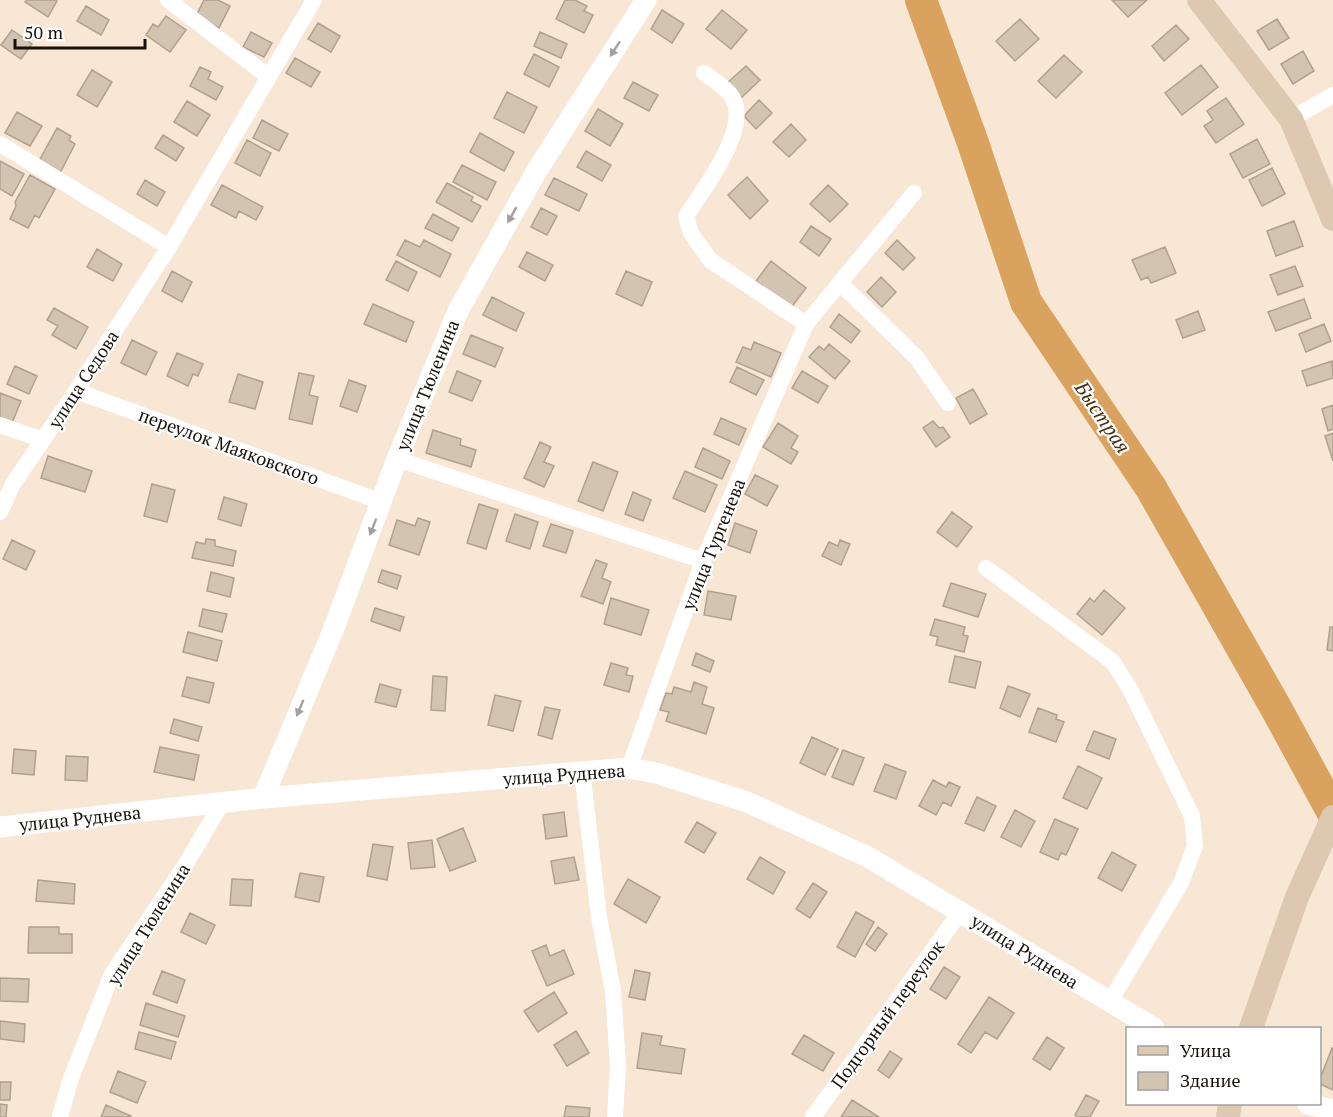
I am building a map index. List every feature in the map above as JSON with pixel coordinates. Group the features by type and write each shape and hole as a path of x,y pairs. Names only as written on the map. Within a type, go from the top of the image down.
{"main road":[{"path":"1199,0 1291,119 1333,219"},
{"path":"1252,1027 1297,897 1333,817"}],"street":[{"path":"168,0 269,77"},
{"name":"улица Седова","path":"0,512 13,484 169,247 314,0"},
{"name":"улица Тюленина","path":"263,798 334,628 397,459 458,311 536,172 646,0"},
{"path":"704,73 731,95 737,124 727,152 686,216 691,233 710,260 806,324"},
{"path":"1291,119 1333,95"},
{"path":"0,144 169,247"},
{"name":"улица Тургенева","path":"629,768 703,561 806,324 914,193"},
{"path":"840,283 918,358 948,403"},
{"name":"переулок Маяковского","path":"76,391 382,502"},
{"path":"0,425 43,440"},
{"path":"397,459 703,561"},
{"path":"986,568 1113,662 1130,689 1192,816 1195,846 1181,883 1109,1003"},
{"name":"улица Руднева","path":"0,827 263,798 629,768 656,773 747,802 868,857 1151,1027"},
{"path":"582,771 599,917 613,991 618,1065 615,1117"},
{"name":"улица Тюленина","path":"60,1117 70,1081 112,974 184,867 222,803"},
{"name":"Подгорный переулок","path":"813,1117 961,911"},
{"path":"1312,1105 1333,1110"}],"building":[{"path":"27,0 57,1 48,17 25,2"},
{"path":"204,0 218,0 230,6 219,28 196,16"},
{"path":"565,0 575,0 587,6 584,11 593,15 584,33 556,19"},
{"path":"1112,0 1147,0 1128,17"},
{"path":"86,6 109,20 101,35 77,21"},
{"path":"662,10 684,24 672,43 651,29"},
{"path":"722,10 747,30 731,49 706,29"},
{"path":"166,16 186,30 170,52 146,35 153,24 158,27"},
{"path":"1020,19 1039,39 1015,61 996,41"},
{"path":"1277,19 1289,38 1269,50 1257,31"},
{"path":"318,23 340,36 331,52 308,39"},
{"path":"1176,25 1189,39 1164,61 1152,46"},
{"path":"12,30 32,44 21,59 1,45"},
{"path":"251,32 272,43 264,57 243,47"},
{"path":"540,32 567,44 561,58 534,46"},
{"path":"1303,51 1314,71 1293,84 1281,64"},
{"path":"534,54 559,67 549,87 524,74"},
{"path":"1064,55 1082,72 1056,98 1038,81"},
{"path":"295,58 320,72 311,87 286,73"},
{"path":"1201,65 1218,87 1182,115 1165,93"},
{"path":"746,66 760,80 740,99 726,84"},
{"path":"200,67 211,72 208,79 223,87 216,100 190,86"},
{"path":"92,70 112,82 97,107 77,95"},
{"path":"633,82 658,95 649,111 624,98"},
{"path":"507,92 537,107 524,133 494,118"},
{"path":"1226,98 1244,124 1216,143 1204,126 1213,120 1207,111"},
{"path":"759,100 772,113 756,129 744,116"},
{"path":"187,101 210,115 197,136 174,122"},
{"path":"598,109 623,124 610,146 585,131"},
{"path":"17,112 42,126 30,146 5,133"},
{"path":"262,120 288,134 279,151 253,138"},
{"path":"791,124 806,140 789,157 773,142"},
{"path":"57,128 71,136 69,140 75,144 60,173 39,161"},
{"path":"480,133 514,152 504,171 470,152"},
{"path":"163,135 184,148 176,161 155,148"},
{"path":"1257,139 1270,164 1243,178 1230,154"},
{"path":"247,140 271,153 260,176 235,163"},
{"path":"586,151 611,165 602,181 577,167"},
{"path":"0,161 24,174 12,196 0,189"},
{"path":"462,165 496,182 487,200 453,182"},
{"path":"1272,168 1285,194 1262,206 1249,180"},
{"path":"30,175 55,189 39,218 35,215 28,228 10,219 16,206 15,202"},
{"path":"747,177 768,201 750,219 728,195"},
{"path":"554,178 587,194 579,211 545,195"},
{"path":"145,180 165,192 157,206 137,194"},
{"path":"447,183 473,197 471,201 481,206 472,222 436,202"},
{"path":"222,185 263,207 256,220 239,211 236,218 211,205"},
{"path":"828,185 848,204 830,222 810,204"},
{"path":"541,208 557,216 547,235 531,227"},
{"path":"433,214 459,228 452,241 425,228"},
{"path":"1294,221 1303,246 1276,256 1267,231"},
{"path":"811,226 831,239 819,256 800,242"},
{"path":"405,240 420,247 424,240 451,254 440,277 397,255"},
{"path":"897,240 915,258 903,270 885,253"},
{"path":"1165,247 1176,273 1151,283 1148,277 1141,280 1132,260"},
{"path":"97,249 122,264 113,281 87,267"},
{"path":"527,252 553,265 545,281 519,267"},
{"path":"396,261 417,272 408,291 386,280"},
{"path":"771,261 806,288 791,308 756,281"},
{"path":"1295,266 1303,286 1278,295 1270,275"},
{"path":"172,271 192,282 182,302 162,291"},
{"path":"626,271 652,282 642,306 616,294"},
{"path":"881,277 896,292 882,307 867,292"},
{"path":"492,297 524,313 516,331 483,315"},
{"path":"1304,299 1311,318 1276,331 1268,312"},
{"path":"373,304 414,322 406,342 364,324"},
{"path":"54,308 88,327 76,349 52,335 58,326 47,320"},
{"path":"1198,311 1205,330 1183,338 1176,320"},
{"path":"839,314 860,331 851,343 830,327"},
{"path":"1324,324 1331,341 1306,352 1299,334"},
{"path":"471,335 503,348 495,367 463,354"},
{"path":"132,340 157,352 146,375 121,363"},
{"path":"754,342 781,353 771,377 736,362 743,347 751,350"},
{"path":"829,344 850,361 835,379 809,357 819,346 824,350"},
{"path":"177,353 203,364 198,376 193,374 188,386 167,376"},
{"path":"1332,361 1333,378 1307,386 1302,371"},
{"path":"15,366 37,376 29,394 7,384"},
{"path":"737,367 764,380 756,395 730,382"},
{"path":"457,371 481,381 472,401 449,392"},
{"path":"802,371 828,386 818,403 792,388"},
{"path":"299,373 314,376 309,395 318,397 312,424 289,419"},
{"path":"238,374 263,382 255,409 229,402"},
{"path":"349,380 366,386 357,412 340,406"},
{"path":"973,389 987,414 970,424 956,398"},
{"path":"0,393 21,401 12,423 0,419"},
{"path":"1333,405 1333,429 1328,431 1322,409"},
{"path":"721,418 746,429 739,445 714,434"},
{"path":"933,421 939,428 943,427 950,437 936,447 923,428"},
{"path":"778,423 798,436 791,448 798,452 791,464 763,447"},
{"path":"433,430 461,439 460,445 476,450 471,467 426,453"},
{"path":"1333,433 1333,461 1325,436"},
{"path":"540,442 551,447 544,462 554,466 544,487 524,478"},
{"path":"703,448 730,461 722,479 695,467"},
{"path":"48,456 92,471 85,492 41,478"},
{"path":"593,462 618,472 603,511 578,501"},
{"path":"685,471 717,485 705,512 673,498"},
{"path":"755,475 778,486 767,506 745,494"},
{"path":"152,484 175,490 167,522 144,516"},
{"path":"633,492 651,500 643,521 625,514"},
{"path":"224,497 247,504 241,526 218,519"},
{"path":"479,504 498,510 486,549 467,543"},
{"path":"952,512 972,527 957,547 937,532"},
{"path":"515,514 538,522 530,549 506,541"},
{"path":"418,518 430,522 419,555 389,545 397,520 415,526"},
{"path":"735,523 757,531 750,553 728,545"},
{"path":"551,524 573,531 566,553 543,546"},
{"path":"206,539 215,540 215,546 236,551 233,566 192,558 196,542 205,544"},
{"path":"12,540 35,551 26,570 3,559"},
{"path":"840,540 850,544 841,565 822,556 829,542 838,546"},
{"path":"596,560 607,564 602,578 611,582 603,604 581,596"},
{"path":"382,570 401,576 397,589 378,582"},
{"path":"211,572 234,578 230,597 207,591"},
{"path":"951,583 986,594 978,617 943,606"},
{"path":"1104,590 1125,608 1102,635 1077,614 1090,598 1094,602"},
{"path":"708,591 736,596 731,620 704,615"},
{"path":"611,598 649,610 641,635 604,624"},
{"path":"375,608 404,617 400,631 371,621"},
{"path":"203,609 227,614 222,632 199,626"},
{"path":"935,619 965,627 963,635 968,636 964,652 936,645 938,637 930,635"},
{"path":"1330,627 1333,627 1333,651 1327,650"},
{"path":"188,632 222,641 217,661 183,652"},
{"path":"696,653 714,661 710,672 692,665"},
{"path":"955,656 981,662 975,688 949,682"},
{"path":"611,663 628,668 626,675 633,676 629,692 604,685"},
{"path":"433,676 447,677 445,711 431,710"},
{"path":"187,677 214,683 209,703 182,696"},
{"path":"694,682 707,687 702,704 714,708 706,734 666,721 669,712 660,710 666,693 672,694 674,687 691,692"},
{"path":"380,684 401,690 396,707 375,702"},
{"path":"1008,686 1030,694 1020,717 1000,708"},
{"path":"495,695 521,701 513,731 488,725"},
{"path":"545,707 560,710 552,739 538,735"},
{"path":"1038,708 1057,715 1056,719 1064,722 1056,742 1029,732"},
{"path":"174,719 202,727 198,741 170,733"},
{"path":"1094,731 1116,739 1109,759 1086,750"},
{"path":"812,737 838,749 825,775 800,763"},
{"path":"160,747 199,755 194,780 154,772"},
{"path":"14,749 36,751 34,775 12,773"},
{"path":"843,750 864,758 853,785 832,777"},
{"path":"66,756 88,757 87,781 65,780"},
{"path":"885,764 906,772 896,799 874,791"},
{"path":"1078,766 1102,778 1087,809 1063,798"},
{"path":"933,780 946,787 949,782 960,787 951,806 943,802 936,815 919,806"},
{"path":"977,797 996,806 984,831 965,823"},
{"path":"1015,810 1035,821 1021,847 1001,837"},
{"path":"564,812 567,836 546,839 543,815"},
{"path":"1055,819 1078,829 1066,855 1061,853 1058,860 1040,852"},
{"path":"697,822 716,833 704,853 685,842"},
{"path":"463,828 476,861 450,871 437,839"},
{"path":"432,840 435,867 411,869 408,843"},
{"path":"373,844 393,847 387,880 367,876"},
{"path":"1112,852 1136,865 1122,891 1098,878"},
{"path":"574,857 579,880 555,884 551,861"},
{"path":"760,857 785,872 773,894 747,879"},
{"path":"300,873 324,877 319,902 295,897"},
{"path":"232,879 253,880 251,906 230,905"},
{"path":"628,879 660,897 646,923 614,904"},
{"path":"38,880 75,884 74,904 36,901"},
{"path":"813,883 827,892 810,918 796,909"},
{"path":"856,912 874,922 855,957 837,947"},
{"path":"190,913 215,925 206,944 181,932"},
{"path":"29,927 59,927 59,934 72,934 72,953 28,953"},
{"path":"878,927 887,934 875,951 866,944"},
{"path":"546,945 550,956 564,950 574,974 547,986 532,951"},
{"path":"944,967 960,977 946,999 930,989"},
{"path":"635,970 650,973 645,1000 629,997"},
{"path":"162,971 185,980 177,1003 153,994"},
{"path":"0,978 29,979 28,1002 0,1001"},
{"path":"554,992 567,1013 538,1032 524,1011"},
{"path":"989,997 1014,1013 997,1039 985,1032 971,1053 958,1044"},
{"path":"146,1003 185,1016 178,1037 140,1025"},
{"path":"0,1021 25,1024 24,1042 0,1039"},
{"path":"576,1031 589,1053 567,1066 554,1045"},
{"path":"139,1032 176,1042 171,1059 135,1049"},
{"path":"642,1033 662,1036 660,1045 685,1049 681,1074 637,1068"},
{"path":"804,1035 834,1053 823,1071 792,1054"},
{"path":"1047,1037 1064,1048 1050,1070 1033,1059"},
{"path":"1333,1048 1333,1090 1321,1084 1321,1076"},
{"path":"890,1051 902,1059 889,1078 878,1070"},
{"path":"118,1071 146,1082 137,1103 110,1092"},
{"path":"0,1082 11,1082 10,1100 0,1100"},
{"path":"1086,1095 1099,1101 1090,1117 1078,1117 1075,1115"},
{"path":"852,1100 879,1117 841,1117"},
{"path":"0,1104 7,1105 6,1117 0,1117"},
{"path":"106,1105 131,1116 131,1117 101,1117"},
{"path":"566,1106 590,1108 589,1117 564,1117"}],"waterway":[{"name":"Быстрая","path":"921,0 973,143 1026,302 1151,488 1333,813"}]}
